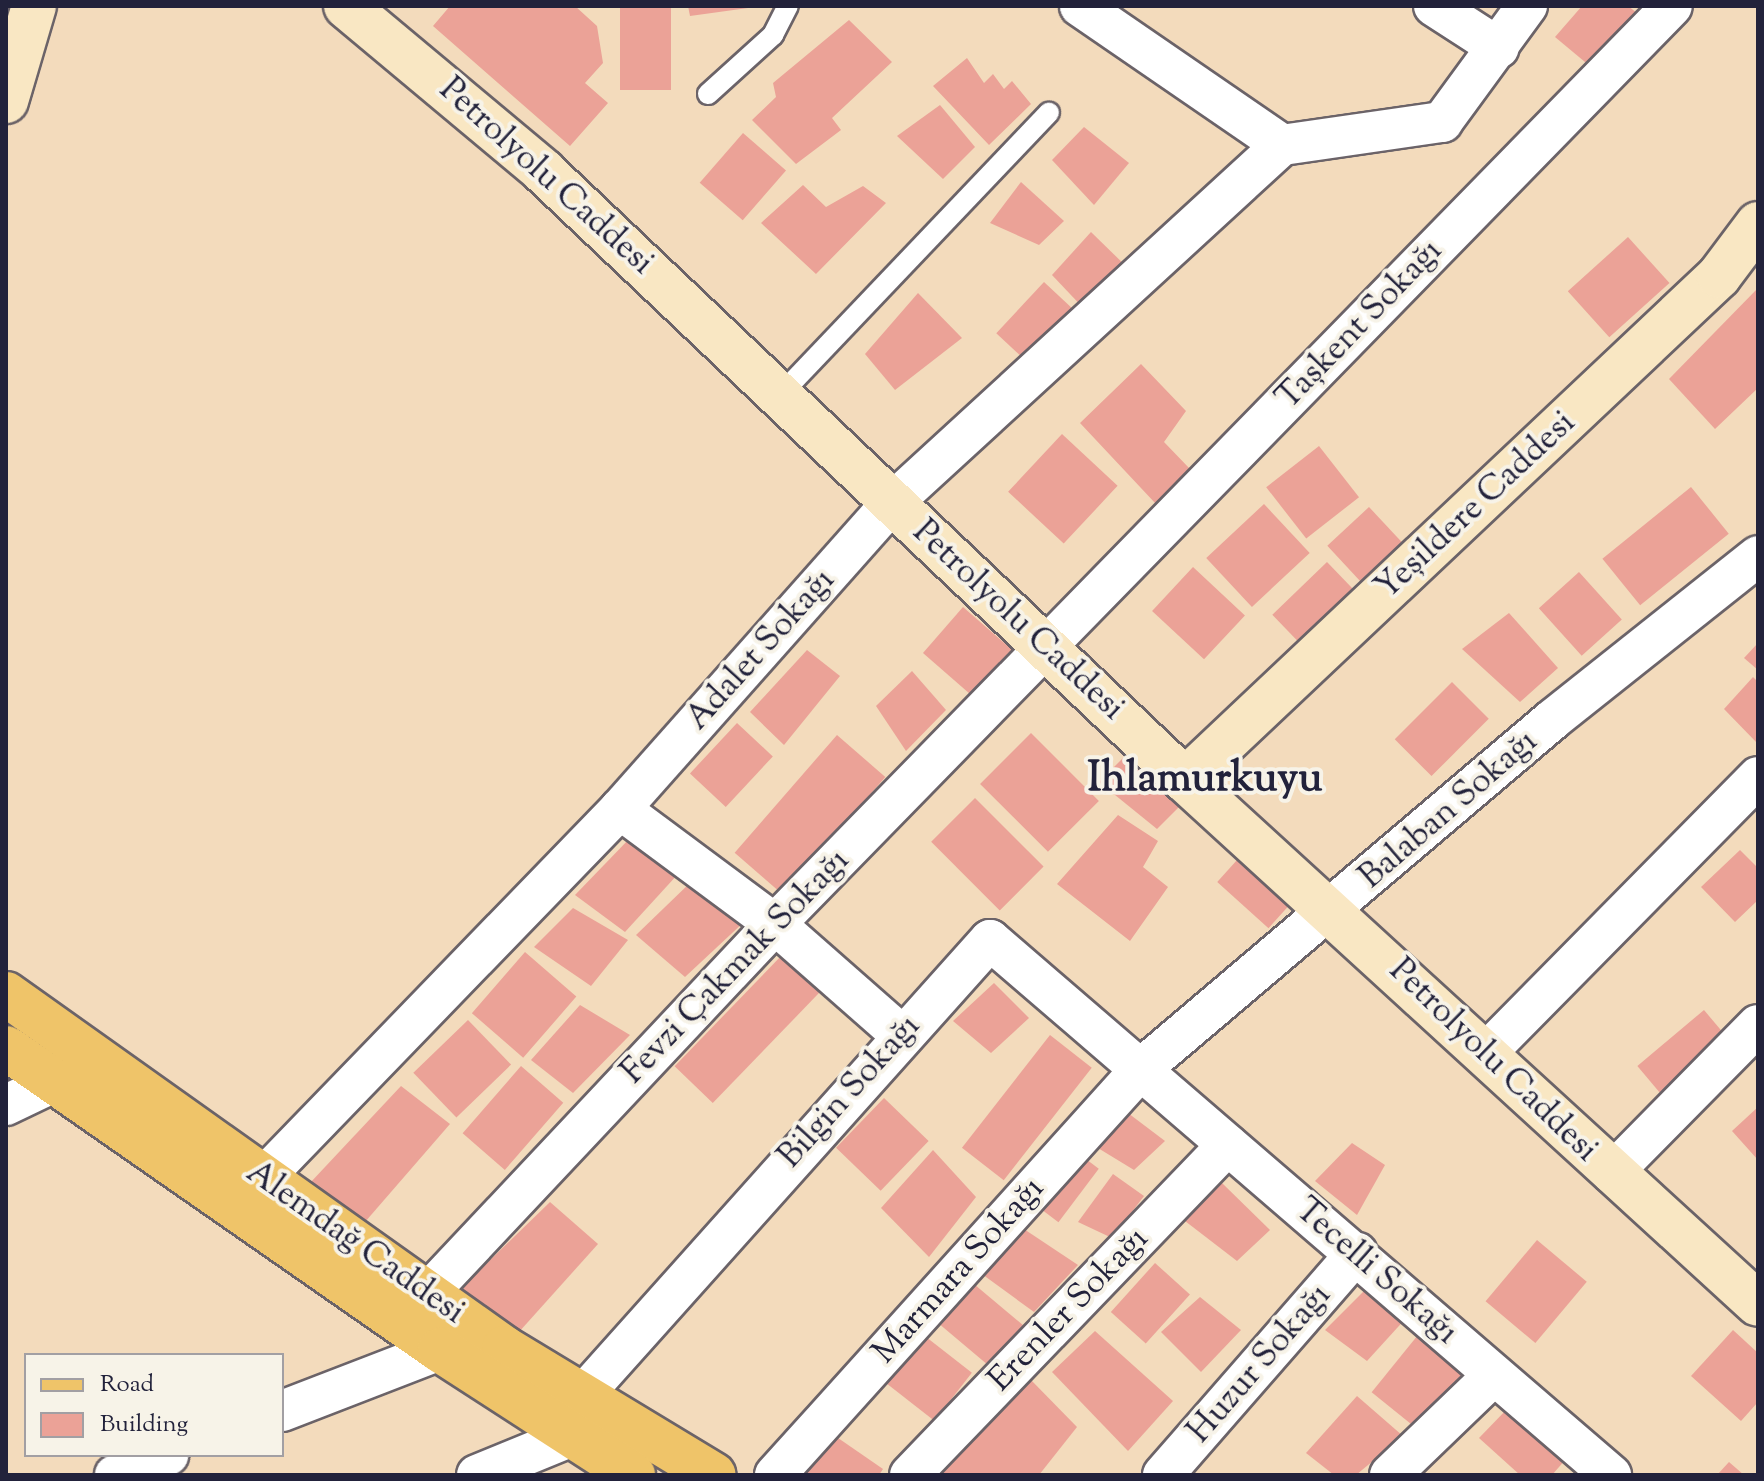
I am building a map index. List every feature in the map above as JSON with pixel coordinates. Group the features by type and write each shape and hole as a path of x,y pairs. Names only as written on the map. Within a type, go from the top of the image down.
{"main road":[{"path":"6,101 34,6"},
{"name":"Petrolyolu Caddesi","path":"351,8 543,171 892,503 1049,646 1185,780 1332,911 1612,1173 1750,1289"},
{"name":"Yeşildere Caddesi","path":"1185,780 1719,276 1758,224"},
{"name":"Alemdağ Caddesi","path":"6,994 427,1294 577,1416 633,1475"},
{"name":"Alemdağ Caddesi","path":"6,1048 440,1350 577,1416 714,1475"}],"street":[{"path":"1080,6 1282,145 1442,122 1527,6"},
{"path":"1434,6 1499,48"},
{"name":"Taşkent Sokağı","path":"1049,646 1672,6"},
{"name":"Adalet Sokağı","path":"263,1178 620,809 892,503 1282,145"},
{"name":"Balaban Sokağı","path":"1142,1068 1332,911 1552,720 1758,556"},
{"name":"Fevzi Çakmak Sokağı","path":"427,1294 775,924 1049,646"},
{"path":"1485,1054 1758,777"},
{"path":"620,809 775,924 900,1034"},
{"name":"Bilgin Sokağı","path":"577,1416 900,1034 990,940 1142,1068"},
{"path":"1612,1173 1758,1025"},
{"name":"Tecelli Sokağı","path":"1142,1068 1357,1253 1493,1376 1611,1475"},
{"name":"Marmara Sokağı","path":"775,1475 1142,1068"},
{"path":"6,1105 54,1082"},
{"name":"Erenler Sokağı","path":"910,1475 1228,1145"},
{"name":"Huzur Sokağı","path":"1163,1475 1357,1253"},
{"path":"284,1410 440,1350"},
{"path":"1390,1475 1493,1376"},
{"path":"477,1475 577,1416"},
{"path":"115,1475 163,1457"}],"lane":[{"path":"708,94 773,35 788,6"},
{"path":"780,395 1049,113"}],"building":[{"path":"450,6 575,6 597,26 603,63 585,83 608,103 570,146 433,26"},
{"path":"620,6 671,6 671,90 620,90"},
{"path":"688,6 747,6 748,8 690,16"},
{"path":"1582,6 1628,6 1637,13 1591,67 1555,37"},
{"path":"849,20 892,62 832,118 841,130 796,164 752,120 776,97 773,83"},
{"path":"967,58 984,83 993,74 1004,89 1012,81 1031,104 989,145 933,86"},
{"path":"940,105 975,147 943,179 897,136"},
{"path":"1084,127 1129,163 1094,205 1052,160"},
{"path":"743,133 786,170 743,220 700,183"},
{"path":"1021,182 1064,221 1039,245 990,223"},
{"path":"803,185 826,207 863,186 886,203 816,274 761,223"},
{"path":"1091,232 1133,273 1088,313 1052,275"},
{"path":"1628,237 1669,283 1609,337 1568,291"},
{"path":"1044,282 1082,317 1034,369 996,333"},
{"path":"1758,288 1758,388 1715,429 1669,379"},
{"path":"918,293 962,338 895,390 865,354"},
{"path":"1141,364 1186,411 1164,442 1190,469 1156,504 1080,423"},
{"path":"1062,434 1118,486 1064,544 1008,492"},
{"path":"1319,446 1359,497 1306,538 1266,487"},
{"path":"1691,487 1729,534 1640,605 1602,559"},
{"path":"1264,504 1310,553 1252,607 1206,558"},
{"path":"1369,507 1413,554 1371,593 1327,546"},
{"path":"1327,562 1364,600 1309,653 1272,615"},
{"path":"1193,567 1245,615 1204,659 1152,611"},
{"path":"1579,572 1622,620 1582,656 1539,608"},
{"path":"963,607 1012,650 972,696 923,653"},
{"path":"1509,613 1558,668 1520,702 1462,649"},
{"path":"1758,643 1758,670 1744,658"},
{"path":"807,650 840,676 784,745 750,712"},
{"path":"912,671 946,710 906,751 876,706"},
{"path":"1753,677 1758,682 1758,744 1724,709"},
{"path":"1452,682 1489,719 1431,776 1395,739"},
{"path":"737,723 773,756 726,807 690,773"},
{"path":"1031,733 1099,801 1048,852 980,784"},
{"path":"837,735 885,777 783,895 735,853"},
{"path":"1136,745 1191,795 1157,829 1099,782"},
{"path":"975,798 1044,867 1000,910 931,842"},
{"path":"1118,815 1158,841 1143,867 1168,887 1130,941 1057,884"},
{"path":"631,837 678,874 625,932 575,895"},
{"path":"1246,850 1297,896 1269,928 1217,882"},
{"path":"1740,850 1758,868 1758,900 1735,922 1701,887"},
{"path":"693,880 745,921 685,977 636,935"},
{"path":"573,908 628,940 591,986 534,947"},
{"path":"525,952 576,997 523,1058 472,1013"},
{"path":"783,954 821,991 713,1103 675,1066"},
{"path":"994,983 1029,1018 991,1053 953,1021"},
{"path":"580,1005 630,1035 573,1093 531,1060"},
{"path":"1704,1010 1726,1037 1660,1093 1637,1066"},
{"path":"468,1020 511,1065 456,1117 413,1073"},
{"path":"1050,1035 1092,1068 1004,1180 962,1148"},
{"path":"521,1066 563,1103 505,1170 463,1133"},
{"path":"401,1086 450,1124 365,1222 310,1183"},
{"path":"884,1098 929,1141 881,1191 836,1148"},
{"path":"1758,1107 1758,1160 1732,1131"},
{"path":"1124,1110 1165,1141 1134,1170 1093,1145"},
{"path":"1352,1143 1385,1165 1357,1215 1315,1181"},
{"path":"933,1150 976,1197 929,1257 881,1208"},
{"path":"1074,1150 1099,1169 1058,1222 1034,1204"},
{"path":"1113,1174 1144,1196 1112,1238 1078,1222"},
{"path":"1222,1183 1270,1230 1237,1261 1185,1221"},
{"path":"550,1202 598,1244 510,1342 454,1295"},
{"path":"1015,1223 1078,1265 1034,1312 975,1269"},
{"path":"1537,1240 1587,1282 1535,1343 1486,1301"},
{"path":"1155,1263 1190,1294 1146,1343 1111,1312"},
{"path":"962,1274 1026,1327 992,1368 928,1315"},
{"path":"1372,1283 1408,1316 1367,1361 1325,1330"},
{"path":"1200,1297 1241,1330 1201,1372 1161,1332"},
{"path":"912,1326 972,1373 934,1421 874,1374"},
{"path":"1422,1330 1473,1371 1422,1433 1372,1392"},
{"path":"1733,1330 1758,1353 1758,1402 1741,1421 1691,1376"},
{"path":"1095,1331 1173,1401 1128,1451 1052,1372"},
{"path":"1031,1380 1077,1427 1039,1475 937,1475"},
{"path":"1357,1396 1403,1436 1356,1475 1334,1475 1306,1453"},
{"path":"1509,1407 1566,1459 1552,1475 1520,1475 1479,1438"},
{"path":"825,1429 883,1469 879,1475 796,1475"},
{"path":"1729,1462 1744,1475 1717,1475"}],"district":[{"name":"Ihlamurkuyu","path":"1205,780"}]}
